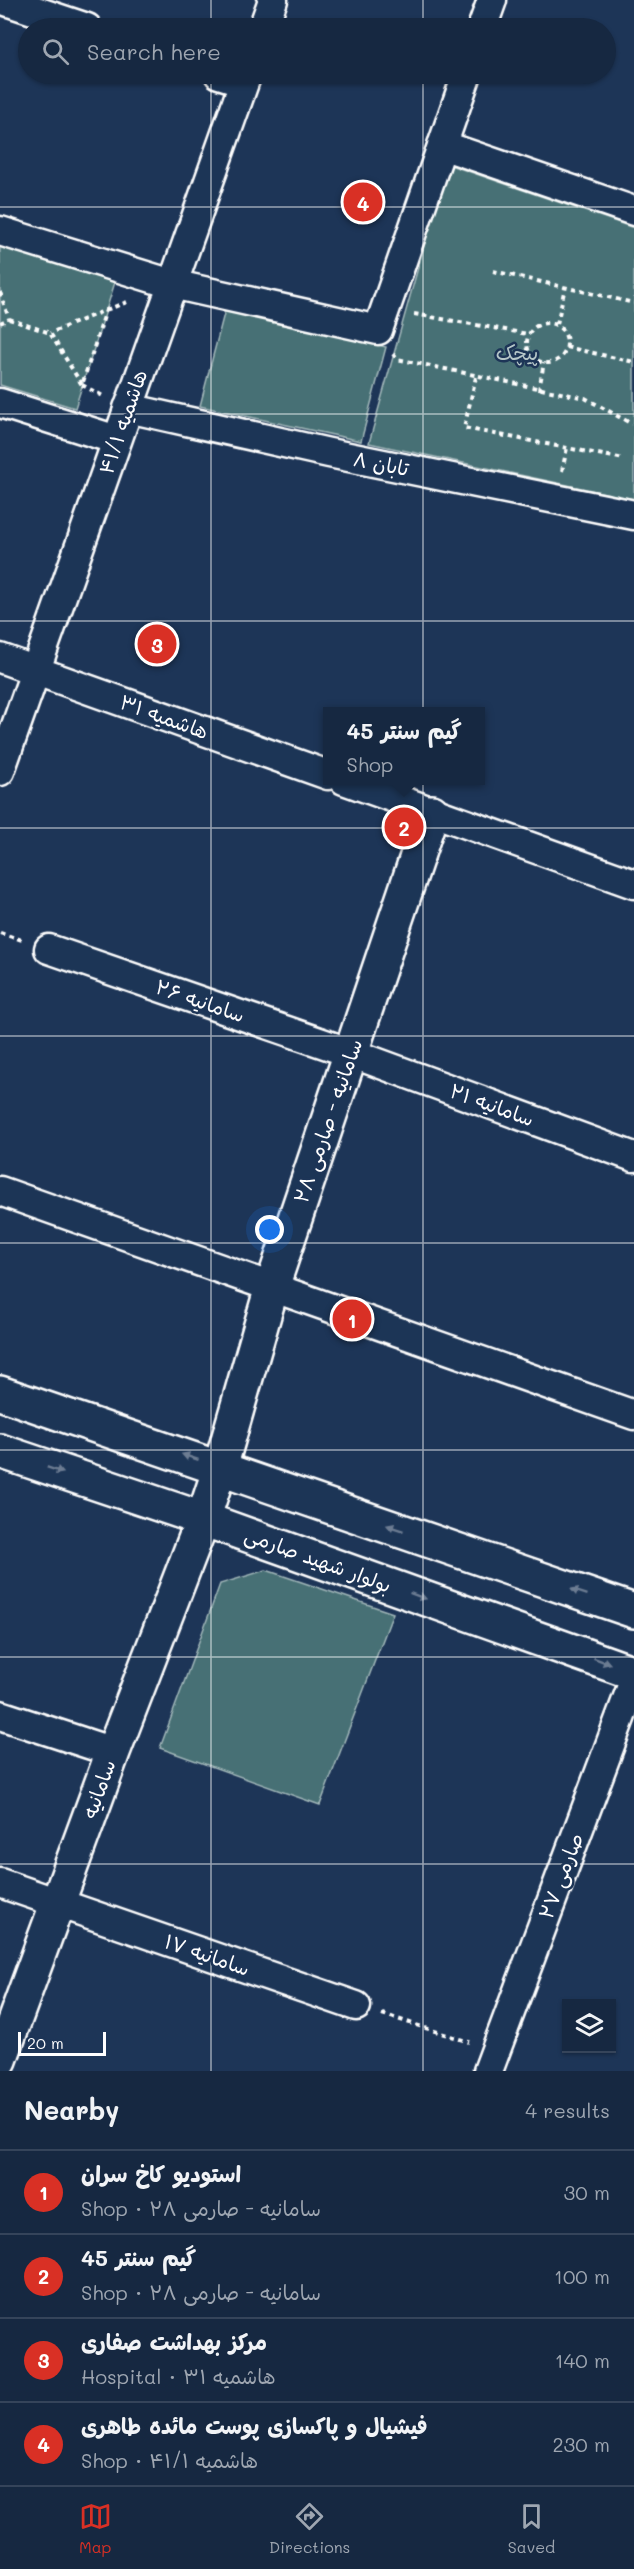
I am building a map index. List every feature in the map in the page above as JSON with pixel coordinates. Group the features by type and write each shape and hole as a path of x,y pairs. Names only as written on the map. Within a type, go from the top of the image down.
{"main road":[{"name":"سامانیه - صارمی ۲۸","path":"220,1468 272,1287 432,812"},
{"path":"0,1393 634,1611"},
{"name":"بولوار شهید صارمی","path":"0,1451 202,1519 634,1673"},
{"name":"سامانیه","path":"0,2060 220,1468"}],"street":[{"path":"3,0 57,18"},
{"path":"267,18 273,0"},
{"path":"486,18 492,0"},
{"name":"هاشمیه ۴۱/۱","path":"0,771 172,284 234,84"},
{"path":"0,231 172,284 382,320 463,84"},
{"path":"442,145 634,211"},
{"path":"0,403 117,440"},
{"name":"تابان ۸","path":"128,408 329,453 634,515"},
{"name":"هاشمیه ۳۱","path":"0,658 323,774"},
{"path":"358,785 634,884"},
{"name":"سامانیه ۲۶","path":"48,949 351,1053"},
{"name":"سامانیه ۲۱","path":"351,1053 634,1157"},
{"path":"0,1191 634,1415"},
{"name":"صارمی ۲۷","path":"492,2061 634,1681"},
{"path":"0,1715 113,1752"},
{"name":"سامانیه ۱۷","path":"0,1883 356,2006"}],"path":[{"path":"493,271 634,303"},
{"path":"557,324 565,287"},
{"path":"0,292 9,319"},
{"path":"0,323 9,319 50,333 82,385 106,310 50,333"},
{"path":"528,334 382,320 397,359 585,398 632,424"},
{"path":"551,322 557,324 566,334 568,341 565,354 560,359 539,362 529,353 528,334 538,324 551,322"},
{"path":"566,347 634,362"},
{"path":"539,390 544,362"},
{"path":"476,377 464,428 624,459"},
{"path":"356,2006 492,2061"}],"green space":[{"name":"پیچک","path":"447,164 634,228 634,499 369,443"},
{"path":"0,243 116,279 75,408 0,385"},
{"path":"226,306 386,347 361,441 200,406"},
{"path":"266,1570 393,1613 320,1805 160,1748 220,1584"}],"place":[{"name":"فیشیال و پاکسازی پوست مائده طاهری","path":"363,202"},
{"name":"مرکز بهداشت صفاری","path":"157,644"},
{"name":"گیم سنتر 45","path":"404,827"},
{"name":"استودیو کاخ سران","path":"352,1319"}]}
